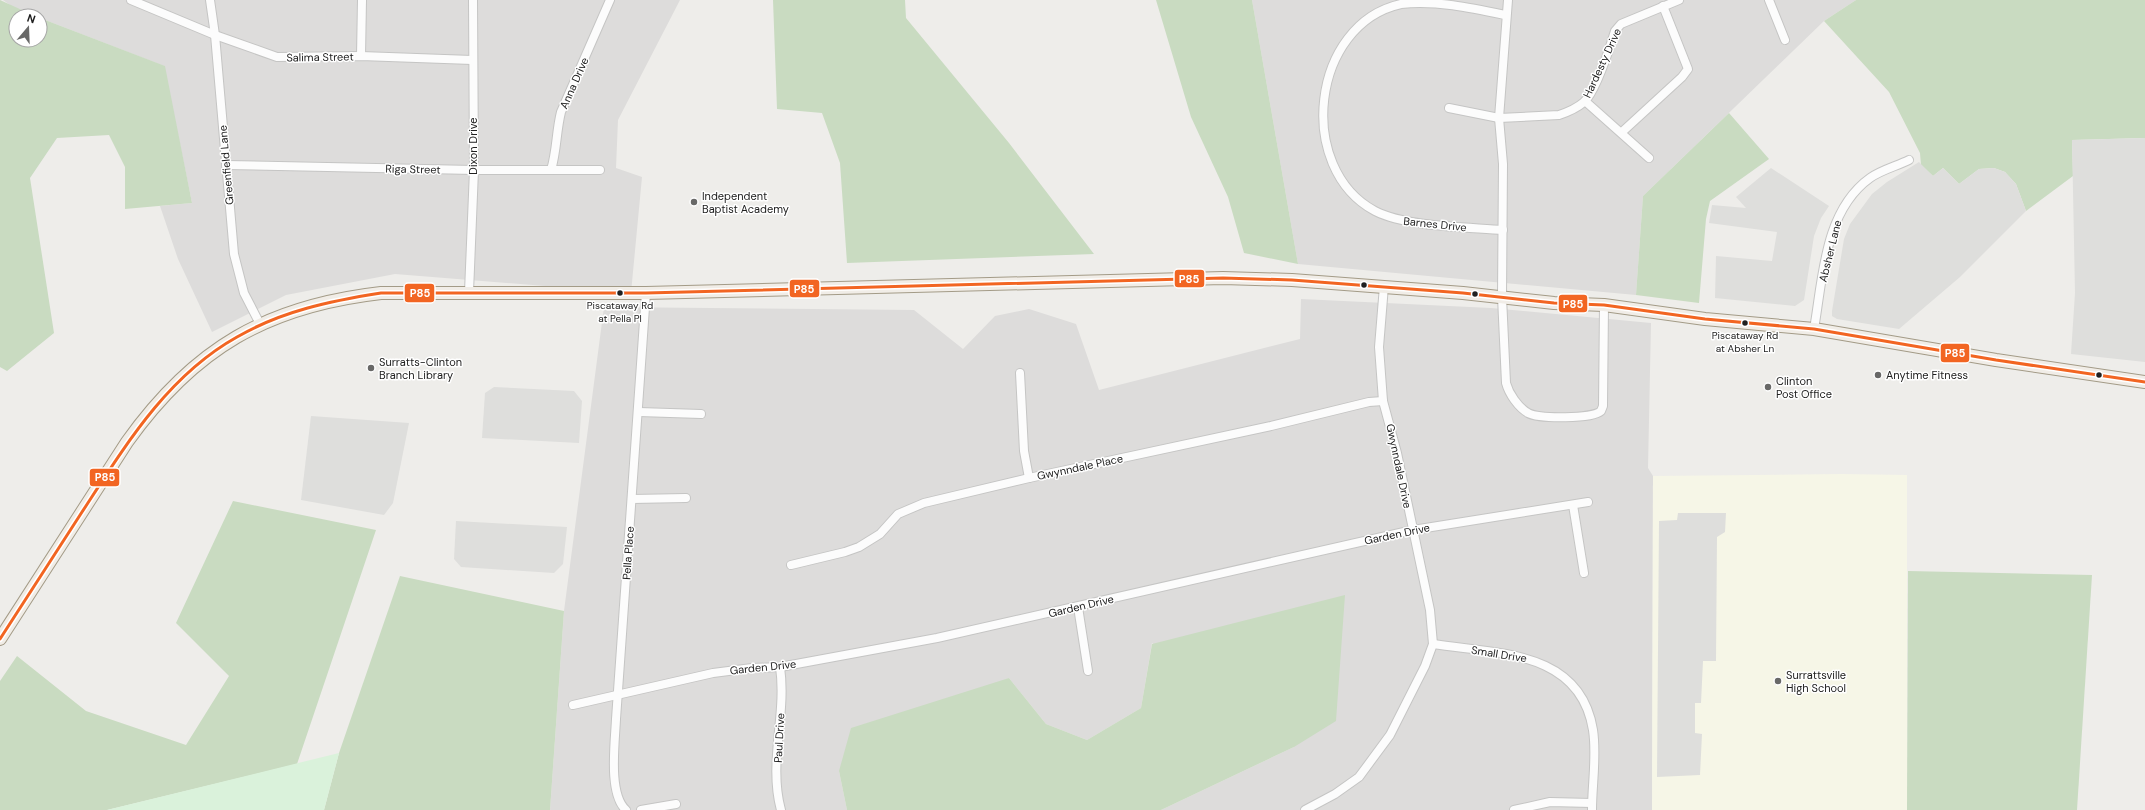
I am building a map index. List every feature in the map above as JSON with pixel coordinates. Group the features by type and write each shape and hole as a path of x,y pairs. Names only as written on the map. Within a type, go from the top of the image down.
{"main road":[{"path":"0,639 109,467 141,422 163,396 195,366 227,343 260,324 298,309 342,298 381,293 646,293 1223,278 1292,280 1384,286 1554,303 1604,305 1705,319 1814,329 1996,360 2145,382"}],"street":[{"name":"Salima Street","path":"131,0 215,35 277,57 361,56 472,60"},
{"name":"Greenfield Lane","path":"210,0 215,35 232,237 237,269 248,304 260,324"},
{"path":"361,56 362,0"},
{"name":"Dixon Drive","path":"469,292 474,170 472,60 473,0"},
{"name":"Anna Drive","path":"551,170 557,151 558,124 561,112 610,0"},
{"path":"1508,0 1505,15 1499,118 1504,164 1502,297 1506,383 1508,392 1524,410 1535,416 1589,416 1602,410 1604,394 1604,305"},
{"name":"Hardesty Drive","path":"1449,108 1499,118 1559,115 1585,101 1599,76 1615,31 1628,19 1679,0"},
{"path":"1769,0 1785,40"},
{"name":"Barnes Drive","path":"1503,230 1400,220 1374,210 1360,201 1338,175 1327,152 1323,121 1328,81 1338,54 1358,29 1376,13 1400,4 1442,2 1505,15"},
{"path":"1622,132 1682,77 1688,69 1663,6"},
{"path":"1585,101 1622,132 1649,158"},
{"name":"Absher Lane","path":"1814,329 1829,247 1840,214 1856,191 1871,178 1909,160"},
{"name":"Riga Street","path":"226,165 474,170 600,170"},
{"name":"Gwynndale Drive","path":"1305,810 1336,794 1359,777 1390,735 1425,666 1433,644 1430,610 1392,431 1383,401 1379,347 1384,286"},
{"name":"Pella Place","path":"626,810 619,802 616,790 618,694 639,412 646,293"},
{"path":"1020,373 1024,450 1029,478"},
{"name":"Gwynndale Place","path":"791,565 845,552 859,547 876,537 898,514 907,509 957,494 1271,426 1368,402 1383,401"},
{"path":"639,412 701,414"},
{"path":"632,499 686,498"},
{"name":"Garden Drive","path":"573,705 731,670 780,666 937,638 1413,530 1588,502"},
{"path":"1573,505 1584,573"},
{"path":"1078,607 1088,671"},
{"name":"Small Drive","path":"1433,644 1531,659 1551,668 1568,682 1585,705 1593,730 1592,807"},
{"name":"Paul Drive","path":"780,666 783,697 777,760 781,810"},
{"path":"1514,810 1550,802 1592,807"},
{"path":"641,810 676,804"}],"shaded area":[{"path":"3,0 680,0 618,120 616,168 642,177 631,293 395,274 286,295 212,332 178,259 160,206 192,203 164,66 48,21 48,8 14,8"},
{"path":"1252,0 1856,0 1824,21 1643,196 1636,295 1298,264"},
{"path":"2145,138 2145,362 2071,354 2075,293 2072,140"},
{"path":"1919,162 1933,176 1943,168 1959,184 1979,169 1994,168 2005,172 2016,184 2026,211 1960,277 1899,329 1837,319 1832,316 1832,311 1844,239 1850,224 1872,194 1887,182"},
{"path":"1771,168 1829,206 1821,218 1814,236 1804,300 1795,306 1715,298 1716,256 1772,261 1777,232 1709,223 1712,205 1746,208 1736,197"},
{"path":"1301,299 1491,308 1651,323 1648,468 1653,476 1652,810 1161,810 1294,747 1152,643 1141,708 1087,740 1046,724 1009,678 839,771 847,810 550,810 564,611 604,307 914,310 963,349 995,316 1029,309 1076,324 1099,390 1300,339"},
{"path":"494,387 574,391 582,401 579,443 482,438 485,393"},
{"path":"311,416 409,423 393,503 384,515 301,500"},
{"path":"1842,474 1907,475 1907,810 1652,810 1653,476"},
{"path":"1678,513 1726,513 1725,532 1717,537 1716,661 1703,661 1701,703 1695,703 1695,733 1702,734 1700,775 1657,777 1659,521 1677,520"},
{"path":"456,521 567,527 563,564 554,573 461,567 454,559"}],"green space":[{"path":"0,0 18,8 8,8 8,48 48,48 48,21 165,66 192,203 125,209 125,167 109,135 57,138 30,178 54,333 7,371 0,367"},
{"path":"773,0 905,0 906,18 1009,143 1094,254 847,263 840,163 822,113 777,109"},
{"path":"1156,0 1252,0 1298,264 1244,253 1228,197 1191,117"},
{"path":"1856,0 2145,0 2145,138 2072,140 2073,176 2026,211 2016,184 2005,172 1994,168 1979,169 1959,184 1943,168 1933,176 1921,165 1920,153 1889,92 1824,21"},
{"path":"1729,113 1769,159 1710,201 1706,219 1699,303 1636,295 1643,196"},
{"path":"233,501 376,530 297,764 107,810 0,810 0,681 17,656 86,711 186,745 229,676 176,623"},
{"path":"1908,571 2092,575 2077,810 1907,810"},
{"path":"400,576 564,611 550,810 324,810 339,753"},
{"path":"1345,595 1336,721 1294,747 1161,810 847,810 839,771 851,728 1009,678 1046,724 1087,740 1141,708 1152,644"},
{"path":"339,753 324,810 107,810"}],"transit line":[{"name":"P85","path":"0,639 131,438 149,414 189,372 212,353 237,337 271,320 307,308 381,293 646,293 1223,278 1292,280 1463,293 1554,303 1604,305 1705,319 1814,329 1996,360 2145,382"}],"place":[{"name":"Independent Baptist Academy","path":"694,202"},
{"name":"Piscataway Rd at Pella Pl","path":"620,293"},
{"name":"Piscataway Rd at Absher Ln","path":"1745,323"},
{"name":"Surratts-Clinton Branch Library","path":"371,368"},
{"name":"Anytime Fitness","path":"1878,375"},
{"name":"Clinton Post Office","path":"1768,387"},
{"name":"Surrattsville High School","path":"1778,681"}]}
